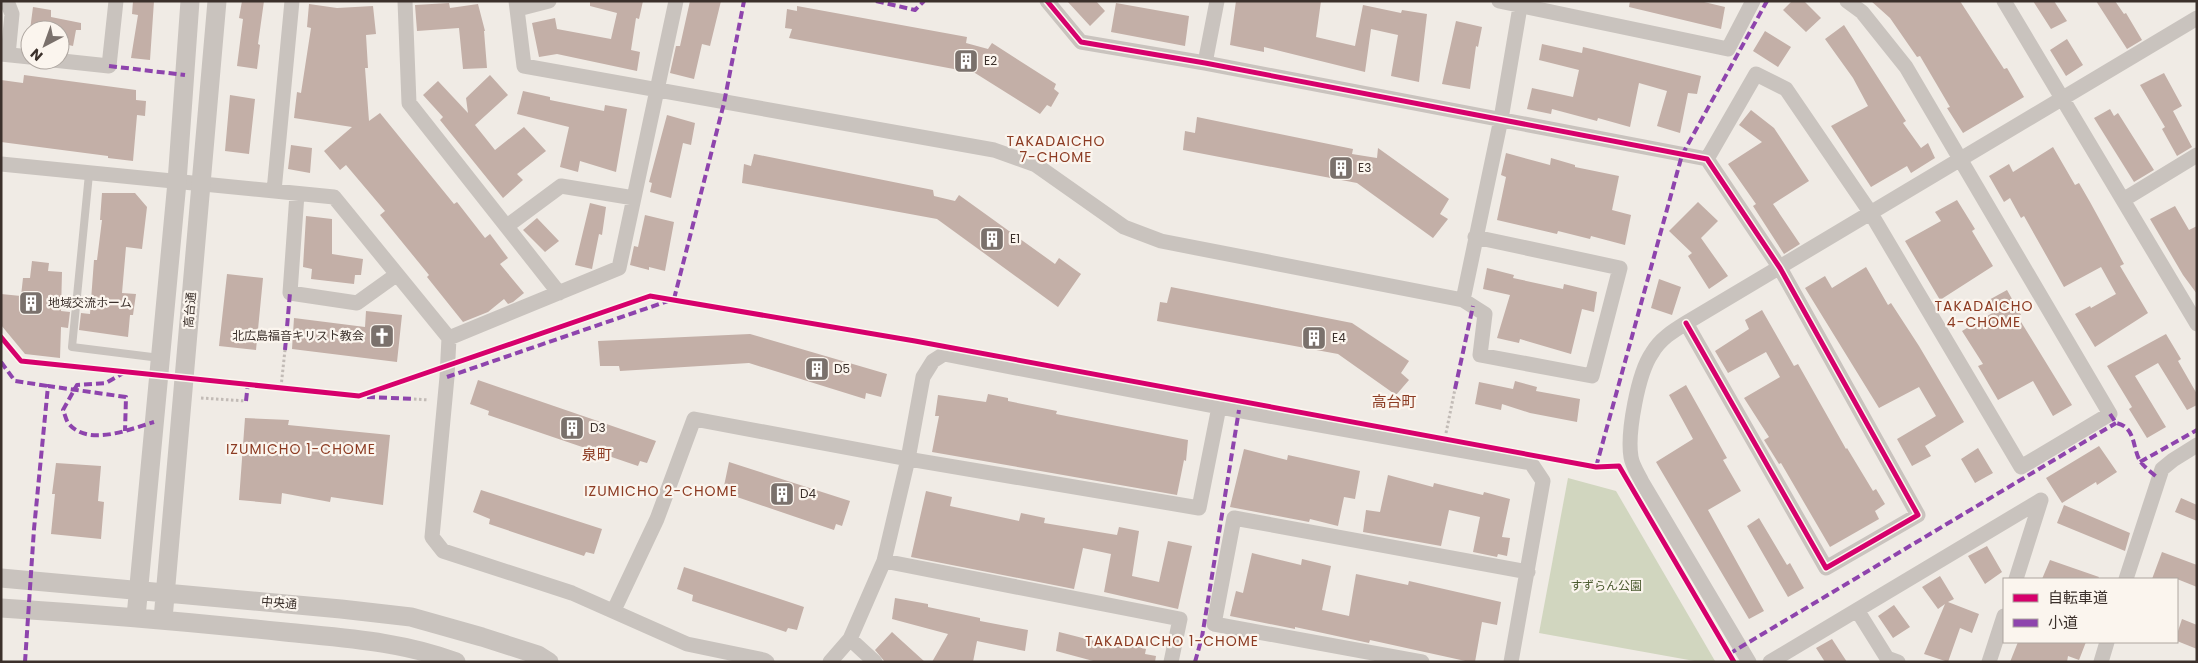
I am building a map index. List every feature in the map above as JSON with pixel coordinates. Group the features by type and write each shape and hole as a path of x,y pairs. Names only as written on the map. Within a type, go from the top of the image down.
{"street":[{"path":"7,1 12,14 5,55 20,56"},
{"path":"70,62 109,66 116,1"},
{"name":"高台通","path":"136,617 177,182 190,1"},
{"name":"高台通","path":"163,619 167,593 182,396 217,1"},
{"path":"274,191 292,1"},
{"path":"405,1 409,103 559,293"},
{"path":"549,1 517,5 524,66 994,150 1036,165 1124,226 1161,241 1462,300 1485,314 1480,355 1592,376 1620,268 1475,237"},
{"path":"449,338 619,268 676,1"},
{"path":"1047,1 1081,42 1205,63 1708,160 1780,268 1918,515 1826,568 1686,322"},
{"path":"1205,63 1217,1"},
{"path":"1499,1 1521,3 1728,50 1753,1"},
{"path":"1708,160 1756,74 1786,89 1870,212 2021,467 2110,414 1906,67 1862,12 1847,1"},
{"path":"2004,1 2197,324"},
{"path":"1462,300 1501,119 1521,3"},
{"path":"1749,662 1642,482 1631,459 1629,436 1645,368 1651,353 1665,337 1686,322 1780,268 1959,158 2197,18"},
{"path":"2123,200 2197,155"},
{"path":"1,164 334,197 449,338 432,537 443,551 572,593 687,644 767,662"},
{"path":"508,226 561,186 634,198"},
{"path":"297,194 290,293 358,302 396,275"},
{"path":"830,662 850,639 884,562 908,459 923,376 933,361 944,354 1219,407 1531,463 1543,481 1511,662"},
{"path":"614,610 657,519 694,419 908,459 1198,508 1219,407"},
{"path":"2126,578 2162,469 2172,460 2197,445"},
{"path":"1770,662 2041,500 2016,578"},
{"path":"1422,662 1214,624 1234,518 1528,572"},
{"path":"884,562 1180,619 1171,662"},
{"name":"中央通","path":"1,578 411,617 538,655 549,662"},
{"path":"1,608 163,619 394,645 427,652 456,662"},
{"path":"1857,610 1887,658 1898,662"},
{"path":"1990,662 2003,619"},
{"path":"850,639 875,662"},
{"path":"2100,662 2107,643"}],"lane":[{"path":"89,174 72,347 160,358"}],"path":[{"path":"281,386 285,350"},
{"path":"273,386 291,388"},
{"path":"1445,438 1455,389"},
{"path":"182,396 246,401"}],"green space":[{"name":"すずらん公園","path":"1568,478 1616,491 1715,661 1700,662 1539,633"}],"building":[{"path":"133,1 154,1 150,60 131,58 138,15 132,14"},
{"path":"242,1 264,1 258,44 260,45 257,69 237,66 243,19 239,18"},
{"path":"590,1 643,1 639,19 636,18 631,50 640,52 637,71 557,54 539,57 532,23 555,18 557,29 611,39 617,13 590,6"},
{"path":"690,1 721,1 710,46 702,44 694,79 670,73 676,46 680,46"},
{"path":"1067,1 1096,1 1105,11 1090,26"},
{"path":"1236,1 1321,1 1316,37 1355,46 1363,5 1401,13 1402,10 1427,14 1419,82 1391,76 1398,35 1371,29 1365,72 1264,47 1264,52 1230,45"},
{"path":"1630,1 1700,1 1725,7 1721,29 1629,7"},
{"path":"1792,1 1804,1 1821,18 1806,32 1783,10"},
{"path":"1871,1 1960,1 2004,69 2007,68 2024,97 1963,133 1947,108 1950,107 1920,56 1917,57 1890,18"},
{"path":"2033,1 2054,1 2067,21 2051,29"},
{"path":"2096,1 2115,1 2124,14 2126,13 2142,40 2127,49"},
{"path":"449,3 450,8 478,4 485,31 487,68 463,69 459,28 417,31 415,5"},
{"path":"1116,3 1189,16 1185,46 1111,32"},
{"path":"309,4 337,8 373,6 376,34 366,35 368,68 365,68 369,121 380,113 454,204 457,202 485,238 490,234 508,258 500,264 524,293 513,302 508,304 504,299 488,312 463,322 427,277 429,275 380,215 385,211 346,165 340,170 324,151 352,127 294,118 297,92 301,93 311,28 307,27"},
{"name":"E2","path":"797,6 967,37 966,43 988,49 992,43 1056,84 1054,89 1059,93 1051,107 1047,105 1040,114 975,73 789,38 792,29 785,28 787,9 797,11"},
{"path":"33,7 51,10 51,17 66,20 31,20"},
{"path":"70,21 81,23 81,30 76,30 73,46 70,45"},
{"path":"1456,21 1482,27 1478,47 1476,46 1470,89 1442,84"},
{"path":"1844,25 1906,121 1903,123 1921,148 1928,143 1935,158 1911,173 1907,166 1871,187 1831,126 1868,106 1853,78 1825,39"},
{"path":"1765,31 1791,47 1778,67 1753,51"},
{"path":"2067,39 2083,65 2066,76 2050,50"},
{"path":"1542,44 1582,53 1583,47 1701,76 1697,94 1688,93 1680,133 1657,126 1667,91 1639,83 1630,127 1598,118 1597,121 1552,109 1551,114 1527,109 1532,88 1573,97 1579,70 1539,60"},
{"path":"2164,73 2182,106 2173,111 2192,147 2177,156 2162,129 2165,127 2140,85"},
{"path":"24,75 136,90 136,100 146,101 145,116 137,115 133,161 1,142 1,80 23,83"},
{"path":"490,75 508,95 475,125 495,150 524,127 546,151 517,174 523,180 503,198 440,120 443,117 423,95 438,81 468,113 466,98"},
{"path":"523,91 550,97 550,100 604,111 605,105 627,109 616,172 580,161 578,172 560,167 569,127 517,114"},
{"path":"230,95 255,99 249,154 225,151"},
{"path":"2110,109 2114,116 2118,113 2154,170 2134,182 2094,118"},
{"path":"1751,110 1774,128 1809,181 1773,204 1800,244 1784,254 1753,206 1756,204 1728,164 1762,142 1739,125"},
{"path":"667,115 695,123 691,145 683,143 671,198 650,192 652,183 649,182"},
{"name":"E3","path":"1197,117 1353,149 1352,154 1377,158 1378,148 1449,199 1440,214 1448,219 1433,238 1357,183 1183,150 1185,131 1195,133"},
{"path":"291,145 312,148 310,173 288,169"},
{"path":"2053,147 2075,185 2079,183 2090,202 2124,264 2120,266 2148,313 2095,347 2075,314 2090,306 2091,308 2116,294 2101,267 2064,287 2024,216 2021,218 2010,198 2004,202 1989,176 2009,164 2013,172"},
{"path":"1506,153 1550,165 1551,158 1575,165 1575,167 1619,176 1612,210 1631,215 1625,245 1591,236 1590,239 1558,231 1557,234 1497,220 1506,177 1501,175"},
{"name":"E1","path":"754,154 933,190 934,196 955,201 959,195 1055,264 1059,258 1081,274 1058,307 937,219 742,183 744,164 751,166"},
{"path":"102,193 135,193 147,207 142,249 126,247 122,293 136,294 133,315 130,315 128,337 79,330 81,313 90,314 94,260 97,260 102,220 100,220"},
{"path":"1957,200 1975,229 1972,231 1993,266 1940,300 1905,241 1941,221 1935,212"},
{"path":"1698,202 1718,221 1701,238 1728,276 1709,289 1688,256 1692,253 1669,231"},
{"path":"590,203 606,207 602,235 599,234 592,269 575,265"},
{"path":"2175,206 2189,230 2197,226 2197,294 2183,275 2150,219"},
{"path":"645,215 674,222 665,271 649,267 649,270 630,265 634,246 638,247"},
{"path":"306,216 332,219 332,254 363,259 361,275 355,275 354,284 311,279 312,269 303,267"},
{"path":"537,218 559,241 545,252 523,230"},
{"name":"地域交流ホーム","path":"32,261 49,263 48,271 62,272 61,311 70,312 68,328 61,327 60,358 25,354 1,325 1,294 21,296 23,278 30,278"},
{"path":"1866,267 1888,305 1891,303 1919,346 1964,422 1925,446 1931,456 1912,466 1897,439 1936,416 1919,387 1879,408 1805,288 1825,276 1832,288"},
{"path":"1487,268 1514,275 1513,278 1563,289 1564,284 1597,292 1594,312 1582,309 1571,354 1520,339 1519,343 1497,338 1510,295 1483,289"},
{"path":"227,274 263,278 256,350 219,346"},
{"path":"1659,279 1681,287 1672,315 1651,308"},
{"name":"E4","path":"1171,287 1352,323 1409,361 1401,373 1409,380 1396,395 1338,354 1157,321 1160,302 1167,303"},
{"path":"2007,290 2021,315 2018,317 2072,405 2053,416 2033,381 1998,400 1978,366 1983,364 1962,331 1994,312 1987,301"},
{"path":"1762,310 1794,366 1798,364 1846,449 1873,491 1876,489 1885,504 1875,511 1879,519 1830,547 1781,463 1779,464 1764,440 1769,437 1744,398 1780,377 1766,352 1728,373 1715,351 1749,329 1745,320"},
{"path":"366,311 402,315 397,362 292,349 294,318 365,327"},
{"name":"D5","path":"750,334 887,374 881,397 866,393 865,399 749,363 620,371 619,366 600,366 598,341"},
{"path":"2166,334 2181,359 2178,361 2197,394 2197,405 2187,410 2158,363 2135,376 2166,427 2147,438 2129,409 2132,407 2107,366"},
{"name":"D3","path":"478,380 656,441 647,463 640,461 638,466 488,415 489,411 470,404"},
{"path":"1515,381 1537,387 1536,391 1580,399 1577,422 1530,413 1502,404 1501,410 1475,404 1479,382 1513,389"},
{"path":"1686,385 1727,458 1723,460 1741,491 1708,510 1764,611 1749,619 1656,462 1693,439 1669,395"},
{"path":"988,394 1008,398 1008,401 1057,411 1056,414 1188,440 1186,461 1184,460 1177,495 932,452 939,416 935,416 938,395 986,402"},
{"path":"245,418 289,420 288,425 390,435 383,505 331,497 330,502 282,493 281,504 239,500"},
{"path":"2099,446 2117,472 2097,485 2096,482 2062,503 2046,478"},
{"path":"1978,448 1993,473 1975,483 1961,459"},
{"path":"1244,449 1287,460 1288,455 1360,471 1355,499 1344,497 1338,526 1310,519 1309,522 1230,507"},
{"name":"D4","path":"729,462 850,501 842,526 836,524 834,530 737,497 738,491 724,486"},
{"path":"56,463 101,466 98,501 104,502 101,539 51,534 55,494 52,494"},
{"path":"1388,475 1433,487 1434,483 1483,495 1484,492 1510,499 1502,537 1510,538 1507,556 1498,554 1497,557 1473,552 1480,517 1449,510 1441,546 1363,532 1366,510 1380,512"},
{"path":"481,490 602,529 594,554 586,552 584,556 489,524 490,519 473,512"},
{"path":"926,491 952,497 950,506 1019,521 1021,513 1045,518 1044,523 1117,535 1119,527 1139,531 1132,576 1159,582 1168,541 1192,546 1178,609 1104,592 1111,554 1083,548 1074,589 911,557"},
{"path":"2181,498 2197,505 2197,521 2175,512"},
{"path":"2064,505 2130,533 2125,551 2057,523"},
{"path":"1759,518 1787,565 1790,563 1804,588 1788,597 1747,526"},
{"path":"1987,546 2002,572 1985,584 1968,556"},
{"path":"2162,552 2197,565 2197,587 2178,578 2152,578"},
{"path":"1252,553 1301,565 1302,559 1331,566 1322,610 1349,616 1356,574 1408,585 1409,581 1501,602 1497,625 1482,622 1475,662 1470,662 1370,640 1369,643 1295,627 1295,629 1230,616 1236,591 1243,593"},
{"path":"2050,560 2099,577 2098,578 2042,578"},
{"path":"684,567 804,607 797,630 788,628 786,632 692,601 693,595 677,589"},
{"path":"1940,576 1954,599 1948,602 1979,614 1972,633 1960,628 1948,662 1924,654 1945,604 1938,609 1922,587"},
{"path":"895,598 928,604 928,607 980,618 980,621 1028,630 1025,651 977,641 973,662 932,662 948,634 892,619"},
{"path":"1894,605 1910,627 1893,638 1878,616"},
{"path":"2182,619 2197,625 2197,649 2178,641 2178,631"},
{"path":"892,632 925,662 885,662 875,650"},
{"path":"1059,632 1118,647 1119,642 1146,649 1145,654 1156,656 1155,662 1097,662 1056,651"},
{"path":"1832,639 1847,662 1825,662 1816,648"},
{"path":"2018,643 2086,643 2079,660 2068,656 2067,662 2010,662"}],"marked path":[{"path":"447,377 674,299 724,103 744,1"},
{"path":"876,1 915,10 924,1"},
{"path":"1596,467 1682,155 1767,1"},
{"path":"109,66 185,75"},
{"path":"285,350 290,293"},
{"path":"1455,389 1473,306"},
{"path":"1,362 15,381 48,386"},
{"path":"125,372 106,383 77,385 63,410 68,423 77,431 98,435 122,432 154,422"},
{"path":"246,401 248,383"},
{"path":"25,662 34,529 48,386 126,397 125,431"},
{"path":"367,397 414,399"},
{"path":"1195,662 1202,637 1239,410"},
{"path":"2110,414 2116,423 2127,429 2140,461 2158,478"},
{"path":"1729,654 2116,423"},
{"path":"2140,462 2197,430"}],"cycle path":[{"path":"1047,1 1081,42 1205,63 1707,159 1780,268 1918,515 1826,568 1686,323"},
{"path":"1,337 21,361 359,396 650,296 915,341 1596,467 1619,466 1734,662"}],"place":[{"name":"E2","path":"966,61"},
{"name":"E3","path":"1341,168"},
{"name":"E1","path":"992,239"},
{"name":"地域交流ホーム","path":"31,303"},
{"name":"北広島福音キリスト教会","path":"382,336"},
{"name":"E4","path":"1314,338"},
{"name":"D5","path":"817,369"},
{"name":"D3","path":"572,428"},
{"name":"D4","path":"782,494"}],"district":[{"name":"TAKADAICHO 7-CHOME","path":"1056,150"},
{"name":"TAKADAICHO 4-CHOME","path":"1984,314"},
{"name":"高台町","path":"1394,402"},
{"name":"IZUMICHO 1-CHOME","path":"301,449"},
{"name":"泉町","path":"597,455"},
{"name":"IZUMICHO 2-CHOME","path":"661,491"},
{"name":"TAKADAICHO 1-CHOME","path":"1172,641"}]}
